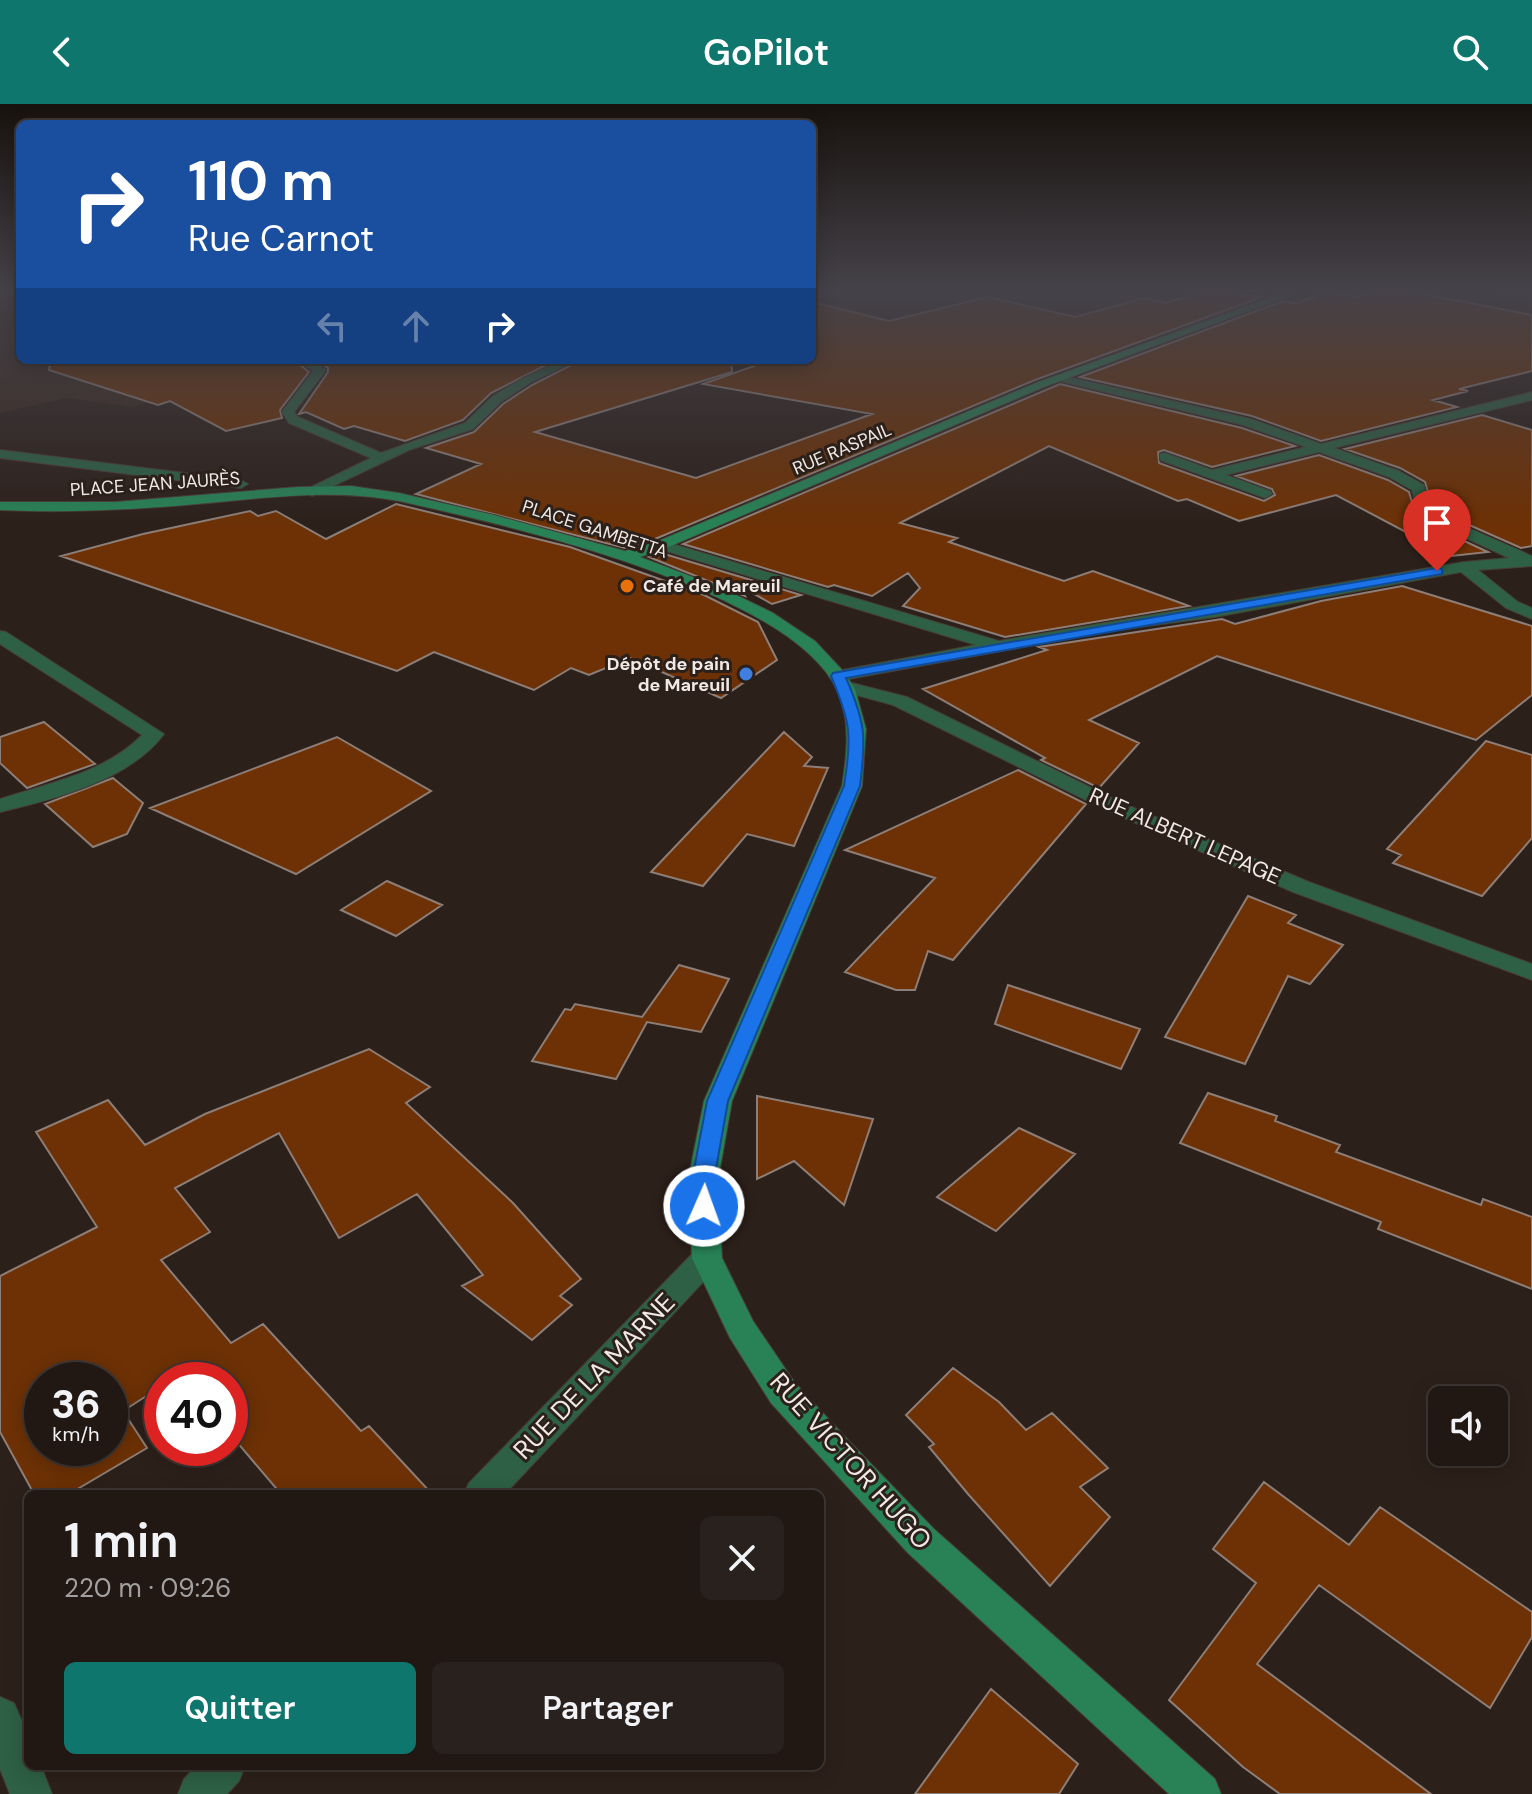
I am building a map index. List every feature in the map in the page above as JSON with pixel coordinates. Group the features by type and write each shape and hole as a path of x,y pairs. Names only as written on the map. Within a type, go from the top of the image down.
{"street":[{"path":"318,369 288,412 293,420 381,458"},
{"path":"312,492 381,458 469,426 497,399 552,369"},
{"name":"RUE RASPAIL","path":"623,557 661,545 1084,369"},
{"path":"1059,378 1247,422 1394,474 1419,488 1423,513 1530,561"},
{"path":"1212,474 1532,396"},
{"path":"0,454 241,484"},
{"path":"1165,457 1265,494"},
{"name":"PLACE GAMBETTA","path":"312,492 368,492 401,497 517,522 623,557 726,596 780,624 813,647 841,681"},
{"name":"PLACE JEAN JAURÈS","path":"0,506 75,508 312,492"},
{"name":"PLACE GAMBETTA","path":"661,545 1002,648"},
{"path":"841,681 1116,625 1215,612 1464,567 1530,561"},
{"path":"1464,567 1512,605 1532,614"},
{"path":"0,636 154,734 141,750 109,768 0,806"},
{"name":"RUE ALBERT LEPAGE","path":"841,681 900,701 1113,806 1301,887 1532,972"},
{"name":"RUE VICTOR HUGO","path":"841,681 855,714 859,741 852,786 718,1101 703,1180 707,1258 741,1329 783,1393 836,1451 921,1541 1200,1794"},
{"name":"RUE DE LA MARNE","path":"486,1490 707,1258"},
{"path":"0,1717 31,1794"},
{"path":"199,1794 220,1770"}],"shaded area":[{"path":"0,369 165,369 191,391 132,407 66,398 0,413"}],"building":[{"path":"305,369 309,372 280,410 282,418 226,431 170,401 158,405 49,370"},
{"path":"328,369 539,369 491,393 463,420 405,441 354,426 344,429 306,412 299,414"},
{"path":"564,369 732,369 732,372 535,432 696,478 872,414 703,384 746,369 1065,369 655,539 625,548 416,494 481,464 426,448 474,432 503,404"},
{"path":"1102,369 1532,369 1459,389 1468,391 1433,400 1457,407 1321,441 1252,416 1080,377"},
{"path":"1060,384 1242,428 1295,446 1212,467 1164,450 1158,452 1159,463 1264,501 1275,495 1272,489 1236,476 1319,455 1388,480 1409,492 1417,519 1488,552 1451,556 1336,495 1239,521 1187,499 1178,501 1049,446 900,523 957,538 949,542 1064,581 1093,571 1189,606 1005,637 903,606 920,588 908,573 872,596 834,585 828,587 683,544"},
{"path":"1482,415 1532,430 1532,546 1521,548 1433,509 1425,482 1400,468 1345,449"},
{"path":"396,504 570,547 704,595 758,622 777,660 721,698 630,658 589,675 571,668 534,690 434,652 397,671 61,556 143,534 250,511 258,516 276,511 326,539"},
{"path":"661,553 801,595 772,604 740,586 745,596 649,557"},
{"path":"1402,586 1532,626 1532,695 1476,740 1217,656 1089,720 1139,743 1099,788 1041,760 1045,758 923,689 1047,650 1039,647 1222,619 1235,624 1321,601"},
{"path":"44,722 95,764 27,788 0,763 0,737"},
{"path":"784,732 812,757 804,766 828,768 794,846 747,834 703,886 651,872"},
{"path":"337,737 431,791 296,874 150,808"},
{"path":"1486,741 1532,755 1532,838 1482,896 1393,863 1401,855 1387,849"},
{"path":"1018,770 1086,804 953,960 928,951 915,990 896,990 845,972 935,878 845,850"},
{"path":"113,778 143,803 127,834 93,847 45,804"},
{"path":"387,881 442,905 396,936 341,910"},
{"path":"1248,896 1296,915 1288,923 1343,945 1310,984 1288,976 1245,1064 1165,1037"},
{"path":"679,965 729,979 701,1032 647,1022 616,1079 532,1061 565,1009 571,1010 575,1004 642,1017"},
{"path":"1008,985 1140,1029 1121,1069 995,1024"},
{"path":"369,1049 430,1087 406,1103 513,1203 581,1279 560,1296 572,1305 532,1340 462,1286 483,1275 417,1194 339,1238 279,1133 175,1188 210,1232 161,1260 231,1343 263,1324 361,1431 369,1426 428,1490 278,1490 248,1455 248,1362 144,1362 144,1398 128,1408 128,1362 24,1362 24,1466 116,1466 76,1490 32,1490 0,1432 0,1276 97,1227 36,1132 108,1100 145,1145 205,1114"},
{"path":"1208,1093 1277,1116 1275,1121 1340,1145 1336,1152 1481,1205 1483,1199 1532,1217 1532,1289 1378,1229 1381,1222 1180,1143"},
{"path":"757,1096 873,1119 844,1205 794,1161 757,1179"},
{"path":"1019,1128 1075,1154 996,1231 937,1197"},
{"path":"953,1368 999,1402 1026,1430 1052,1413 1108,1468 1080,1487 1110,1517 1050,1586 968,1494 929,1447 934,1444 906,1415"},
{"path":"128,1419 144,1443 144,1450 128,1459"},
{"path":"1264,1482 1349,1545 1380,1507 1532,1612 1532,1637 1490,1708 1319,1585 1257,1664 1431,1794 1280,1794 1243,1767 1169,1700 1256,1583 1213,1549"},
{"path":"991,1689 1078,1764 1059,1794 915,1794"}],"place":[{"name":"Café de Mareuil","path":"627,586"},
{"name":"Dépôt de pain de Mareuil","path":"746,674"}],"route":[{"path":"704,1206 703,1180 718,1101 817,875 852,786 859,741 855,714 838,676 1437,571"}]}
